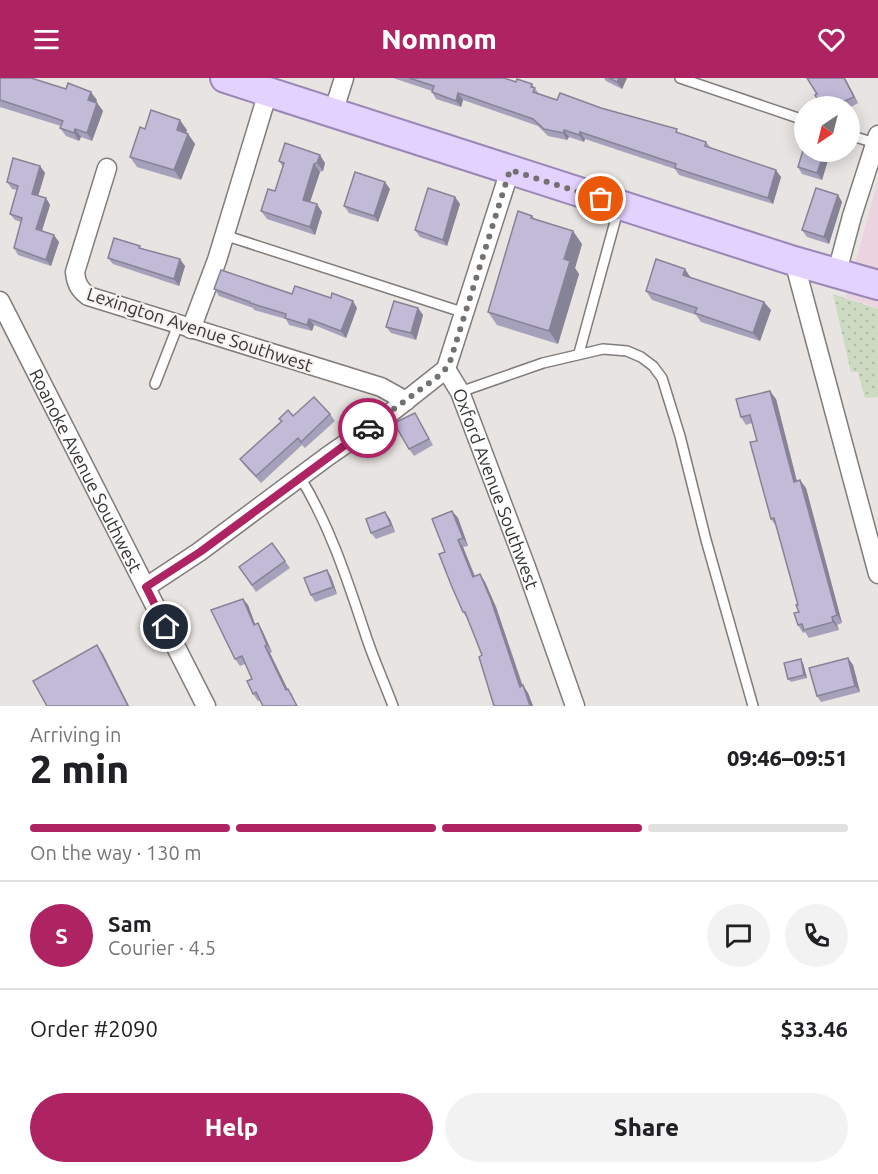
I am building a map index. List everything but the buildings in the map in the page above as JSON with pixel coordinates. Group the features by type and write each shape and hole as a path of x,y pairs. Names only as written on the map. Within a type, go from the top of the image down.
{"main road":[{"path":"225,78 794,261 878,285"}],"street":[{"path":"333,113 344,78"},
{"path":"184,327 224,235 268,92"},
{"path":"837,272 877,139"},
{"name":"Lexington Avenue Southwest","path":"107,168 75,272 80,290 88,296 184,327 381,387 406,401"},
{"name":"Oxford Avenue Southwest","path":"510,170 446,369 460,392 575,706"},
{"path":"794,261 878,574"},
{"name":"Roanoke Avenue Southwest","path":"0,301 206,706"},
{"path":"146,587 200,552 406,401 446,369"}],"lane":[{"path":"680,78 794,117"},
{"path":"860,137 877,139"},
{"path":"579,353 620,205"},
{"path":"224,235 465,313"},
{"path":"155,384 184,327"},
{"path":"460,392 543,363 603,349 627,351 653,366 662,378 680,436 706,540 753,706"},
{"path":"300,477 314,500 335,545 393,706"}],"shaded area":[{"path":"878,180 878,308 846,297"}],"green space":[{"path":"833,294 878,309 878,397 865,398 858,372 851,372"}],"way so far":[{"path":"368,428 440,375 449,365 510,170 601,199"}],"route":[{"path":"166,627 146,587 200,552 368,428"}]}
